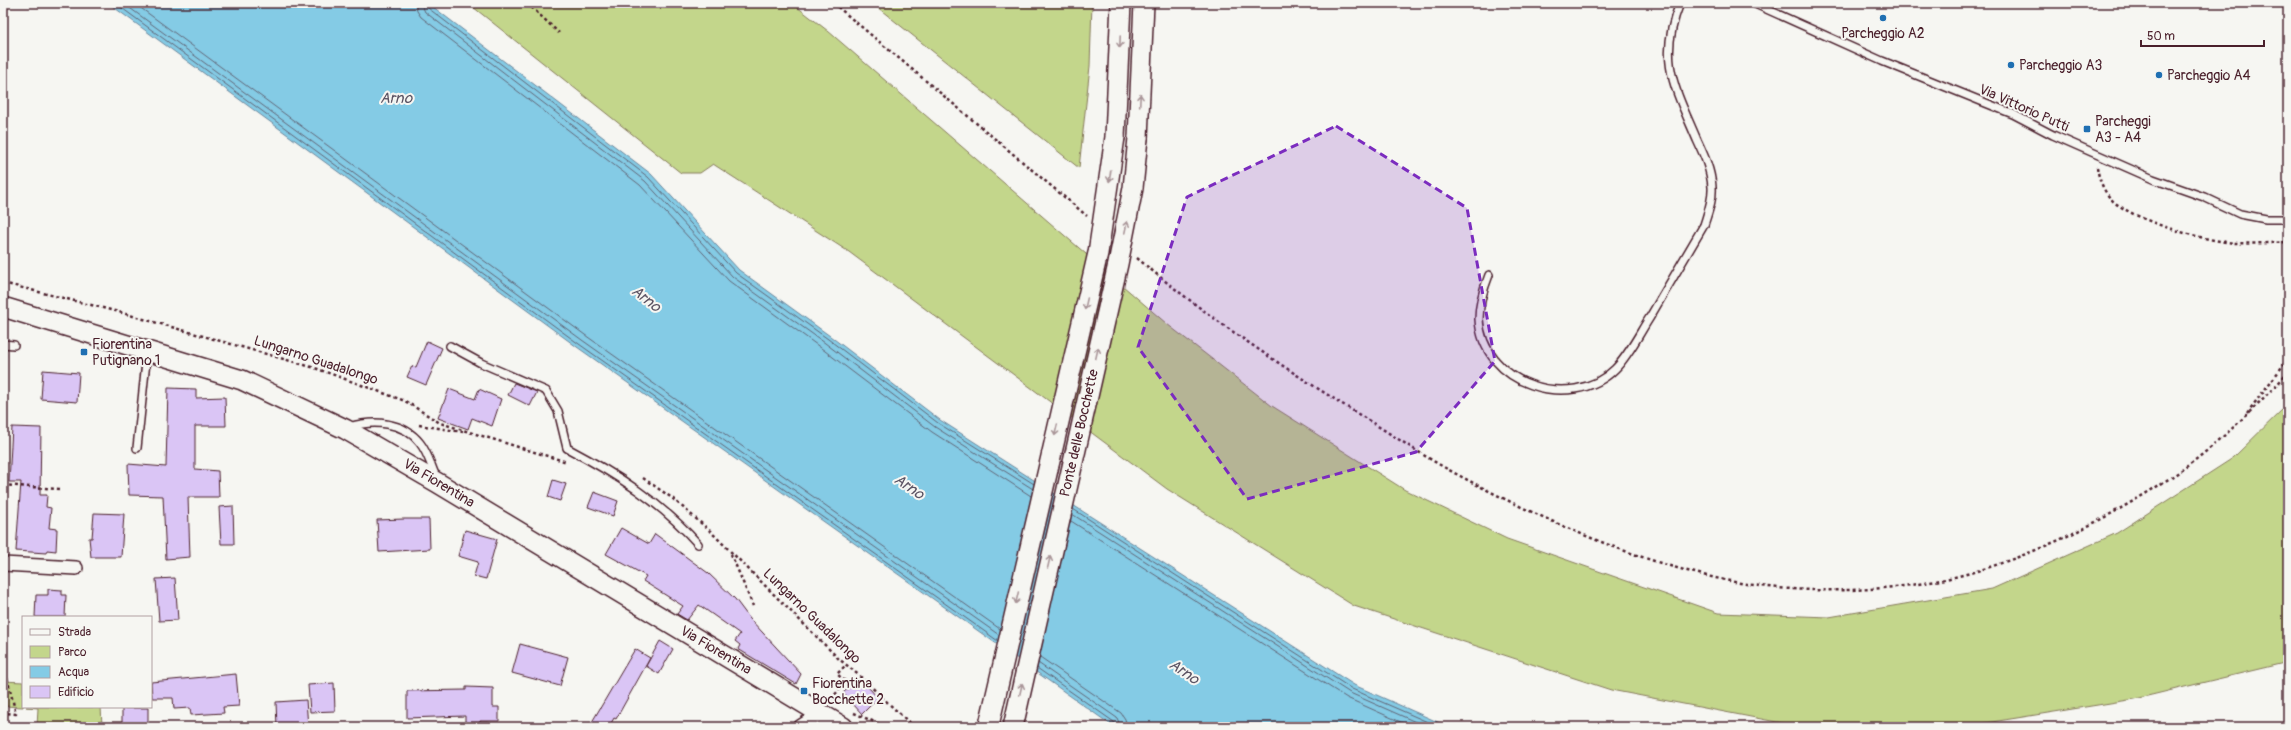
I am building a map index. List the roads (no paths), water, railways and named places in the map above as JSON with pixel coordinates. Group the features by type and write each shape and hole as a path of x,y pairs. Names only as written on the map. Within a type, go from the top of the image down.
{"main road":[{"name":"Ponte delle Bocchette","path":"989,726 1098,253 1115,137 1121,3"},
{"name":"Ponte delle Bocchette","path":"1013,727 1125,234 1133,188 1138,138 1144,3"},
{"name":"Via Fiorentina","path":"3,307 242,380 345,428 438,482 820,714 846,718"}],"street":[{"path":"3,564 76,568"},
{"path":"800,727 820,714"}],"lane":[{"path":"1489,275 1480,298 1479,321 1485,342 1501,365 1511,375 1526,384 1550,391 1574,390 1596,384 1615,370 1631,349 1704,225 1711,203 1712,186 1710,169 1675,89 1670,66 1669,37 1680,3"},
{"name":"Via Vittorio Putti","path":"1753,3 1889,64 2013,114 2153,179 2204,197 2240,214 2266,219 2288,219"},
{"path":"4,345 14,345"},
{"path":"450,346 481,363 546,391 558,411 567,448 615,474 644,493 676,520 698,544"},
{"path":"137,448 147,350"},
{"path":"345,428 370,423 389,424 399,428 415,438 421,444 438,482"}],"water":[{"name":"Arno","path":"108,3 428,3 651,174 739,270 830,336 940,420 1354,685 1449,727 1114,727 577,347"}],"place":[{"name":"Parcheggio A2","path":"1883,18"},
{"name":"Parcheggio A3","path":"2011,65"},
{"name":"Parcheggio A4","path":"2159,75"},
{"name":"Parcheggi A3 - A4","path":"2087,129"},
{"name":"Fiorentina Putignano 1","path":"84,352"},
{"name":"Fiorentina Bocchette 2","path":"804,691"}]}
